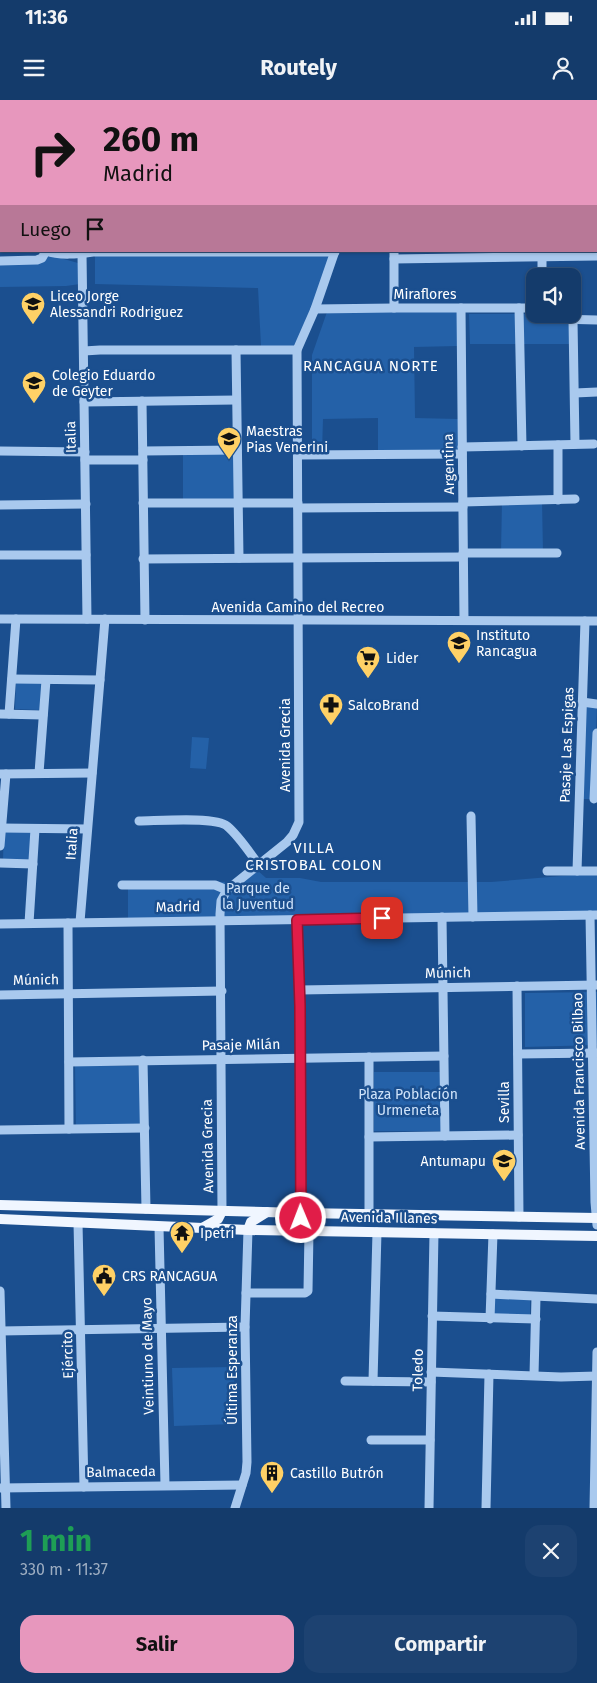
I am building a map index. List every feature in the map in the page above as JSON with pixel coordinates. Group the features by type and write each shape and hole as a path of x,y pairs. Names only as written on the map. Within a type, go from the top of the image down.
{"main road":[{"name":"Avenida Illanes","path":"0,1205 597,1220"},
{"path":"172,1210 170,1221 173,1227"},
{"path":"201,1229 218,1219 222,1211"},
{"path":"248,1230 251,1222 268,1212"},
{"path":"301,1213 301,1224 304,1231"},
{"name":"Avenida Illanes","path":"0,1220 201,1229 597,1236"}],"street":[{"path":"0,261 37,260 42,258 45,252"},
{"path":"52,252 82,254 93,252"},
{"name":"Avenida Grecia","path":"222,1211 221,901 227,890 287,842 293,835 299,822 297,350 315,310 335,252"},
{"name":"Italia","path":"82,254 87,619"},
{"path":"542,254 542,268"},
{"path":"394,308 394,255 542,254 597,256"},
{"name":"Argentina","path":"461,308 464,620"},
{"path":"519,308 522,446"},
{"name":"Miraflores","path":"315,310 526,308"},
{"path":"581,320 597,320"},
{"path":"573,323 575,444"},
{"path":"236,350 238,558"},
{"path":"84,351 297,350"},
{"path":"575,393 597,392"},
{"path":"84,402 236,400"},
{"path":"142,401 145,620"},
{"path":"298,455 594,444"},
{"path":"558,445 558,500"},
{"path":"0,451 85,456 143,456 237,450"},
{"path":"143,503 463,505 575,499"},
{"path":"0,505 86,504"},
{"path":"143,559 557,553"},
{"path":"0,555 86,555"},
{"name":"Avenida Camino del Recreo","path":"0,619 597,621"},
{"path":"16,619 12,679 4,714 43,716"},
{"name":"Italia","path":"80,922 105,619"},
{"name":"Pasaje Las Espigas","path":"577,871 585,621"},
{"path":"12,679 100,680"},
{"path":"39,773 46,680"},
{"path":"582,702 597,704"},
{"path":"579,799 596,799 597,733"},
{"path":"580,753 596,754"},
{"path":"0,846 3,774 92,773"},
{"path":"471,816 473,917"},
{"path":"139,821 205,820 223,823 231,830 259,865"},
{"path":"1,828 87,829"},
{"path":"29,923 35,828"},
{"path":"0,863 33,864"},
{"path":"547,871 597,871"},
{"path":"122,885 215,885 227,890"},
{"name":"Madrid","path":"0,924 594,915"},
{"name":"Avenida Francisco Bilbao","path":"594,915 597,1220"},
{"path":"442,917 445,1136"},
{"path":"297,920 300,990 301,1213"},
{"path":"68,922 69,1129"},
{"name":"Múnich","path":"300,990 594,985"},
{"name":"Sevilla","path":"517,986 519,1217"},
{"name":"Múnich","path":"0,995 222,992"},
{"path":"518,1054 595,1053"},
{"name":"Pasaje Milán","path":"69,1062 444,1056"},
{"path":"369,1057 369,1214"},
{"path":"143,1060 146,1209"},
{"path":"0,1130 145,1128"},
{"path":"369,1137 518,1135"},
{"name":"Ejército","path":"78,1223 84,1487"},
{"name":"Veintiuno de Mayo","path":"159,1227 165,1485"},
{"name":"Última Esperanza","path":"235,1508 247,1462 245,1327 248,1230"},
{"path":"246,1293 308,1292 304,1231"},
{"path":"373,1381 377,1232"},
{"name":"Toledo","path":"429,1508 434,1233"},
{"path":"490,1319 493,1234"},
{"path":"0,1291 3,1488 6,1508"},
{"path":"491,1294 597,1299"},
{"path":"534,1375 536,1297"},
{"path":"432,1316 536,1319"},
{"path":"0,1331 245,1327"},
{"path":"594,1508 597,1352"},
{"path":"431,1372 561,1377 597,1376"},
{"path":"486,1508 489,1374"},
{"path":"345,1381 431,1382"},
{"path":"371,1440 430,1440"},
{"name":"Balmaceda","path":"3,1488 242,1485"}],"green space":[{"path":"332,252 314,309 296,347 261,346 258,288 95,284 95,256"},
{"path":"53,256 78,263 80,284 0,287 0,259"},
{"path":"458,311 458,346 414,347 415,418 459,419 459,451 378,450 378,418 323,419 322,451 312,451 312,355 327,312"},
{"path":"469,314 526,314 526,323 570,323 570,344 470,344"},
{"path":"183,454 235,454 235,502 183,502"},
{"path":"542,500 543,553 501,553 502,501"},
{"path":"16,683 41,683 40,710 15,709"},
{"path":"582,702 597,704 594,799 579,799"},
{"path":"192,737 209,738 206,769 190,768"},
{"path":"4,830 33,832 31,861 3,859"},
{"name":"Parque de la Juventud","path":"257,870 266,878 300,878 321,882 491,882 597,873 597,911 128,919 128,881 242,882"},
{"path":"597,992 597,1045 525,1047 525,993"},
{"path":"75,1066 140,1066 141,1125 76,1125"},
{"name":"Plaza Población Urmeneta","path":"374,1072 442,1072 443,1131 374,1131"},
{"path":"488,1295 530,1296 530,1318 488,1317"},
{"path":"234,1367 235,1424 174,1426 172,1368"}],"place":[{"name":"Liceo Jorge Alessandri Rodriguez","path":"33,325"},
{"name":"Colegio Eduardo de Geyter","path":"34,404"},
{"name":"Maestras Pias Venerini","path":"229,460"},
{"name":"Instituto Rancagua","path":"459,664"},
{"name":"Lider","path":"368,679"},
{"name":"SalcoBrand","path":"331,726"},
{"name":"Antumapu","path":"504,1182"},
{"name":"Ipetri","path":"182,1254"},
{"name":"CRS RANCAGUA","path":"104,1297"},
{"name":"Castillo Butrón","path":"272,1494"}],"district":[{"name":"RANCAGUA NORTE","path":"371,366"},
{"name":"VILLA CRISTOBAL COLON","path":"314,856"}],"route":[{"path":"301,1218 300,1006 297,920 382,918"}]}
